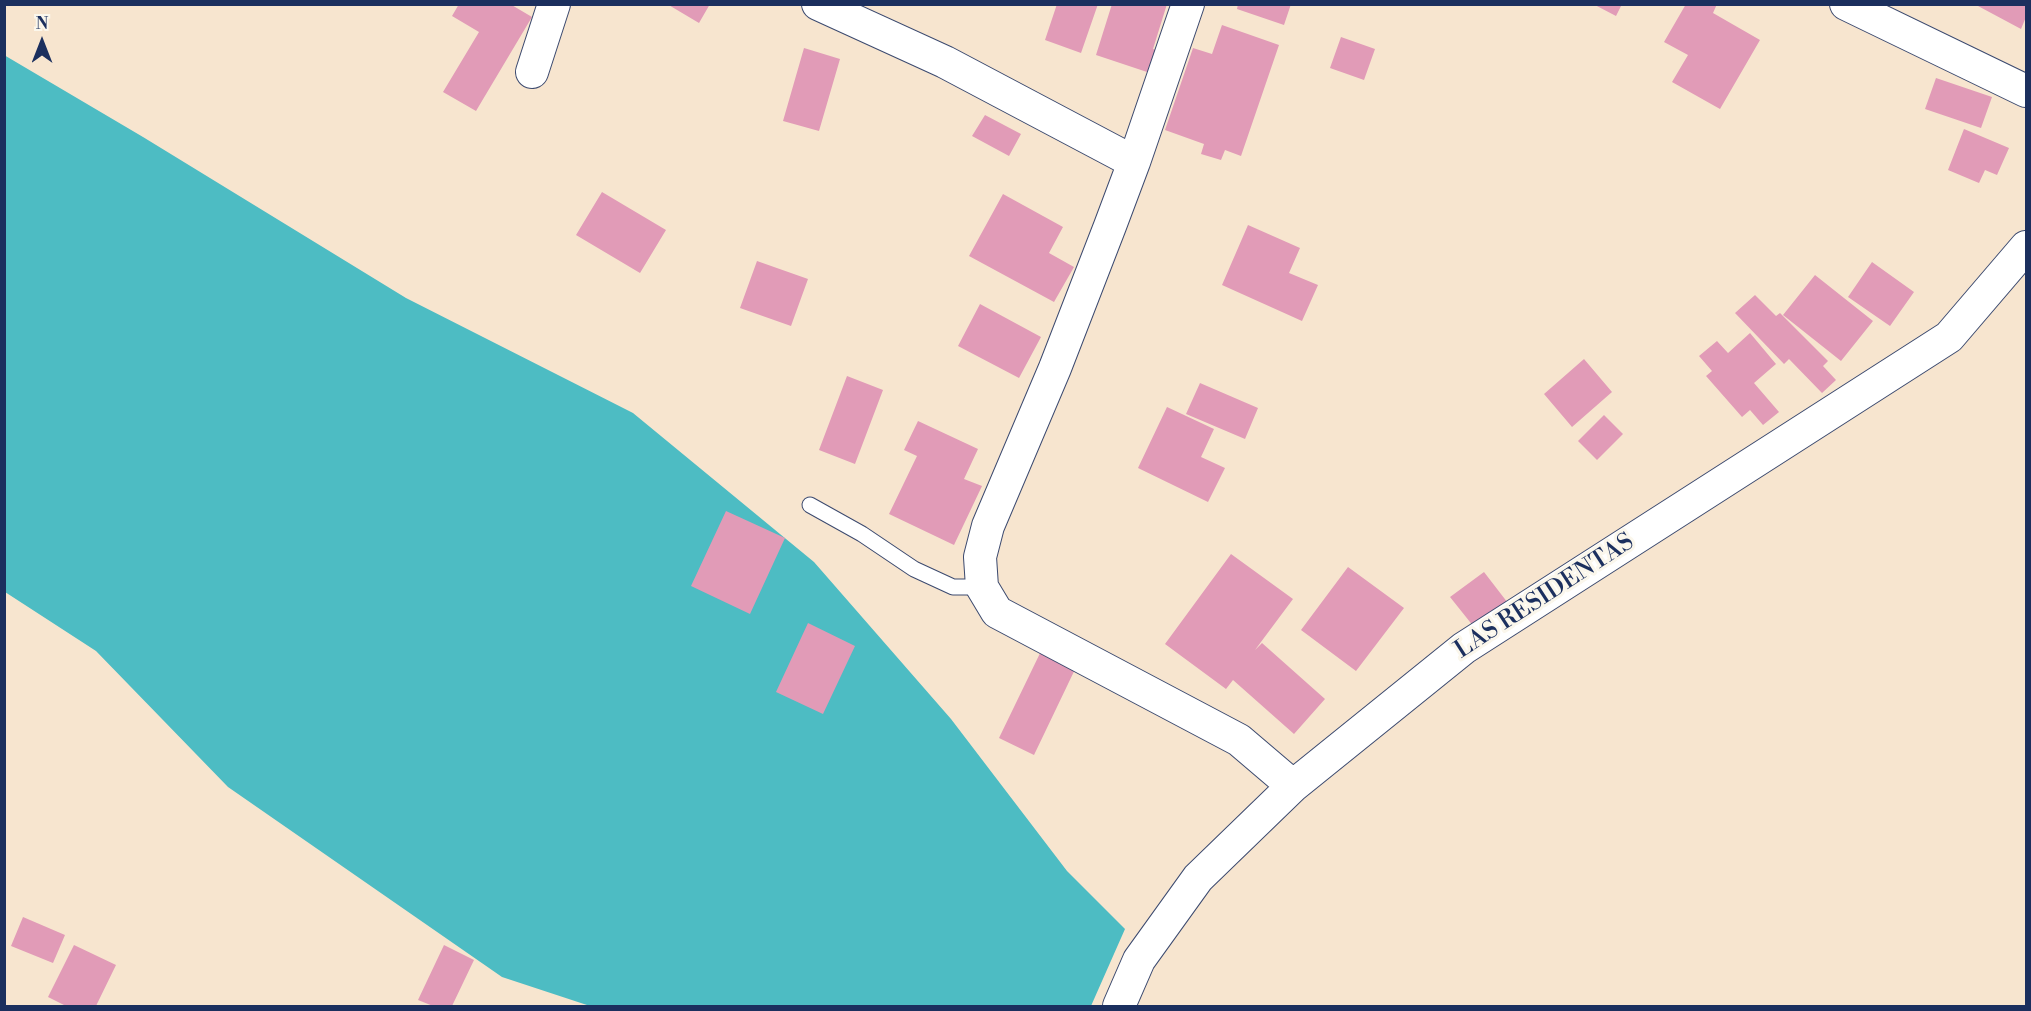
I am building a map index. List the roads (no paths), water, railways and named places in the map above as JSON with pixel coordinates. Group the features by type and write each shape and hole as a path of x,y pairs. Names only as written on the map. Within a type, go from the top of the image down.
{"street":[{"path":"532,72 554,4"},
{"path":"818,4 945,62 1134,162"},
{"path":"1188,4 1134,162 1055,368 988,526 980,557 982,587 997,612 1239,740 1293,786"},
{"path":"1846,4 2026,91"},
{"name":"LAS RESIDENTAS","path":"1119,1006 1140,960 1198,878 1293,786 1464,648 1949,337 2026,247"}],"lane":[{"path":"810,505 862,534 914,569 953,587 982,587"}],"water":[{"path":"4,55 406,298 633,413 814,562 951,719 1067,871 1125,929 1091,1006 590,1006 502,977 228,787 96,651 5,592"}]}
